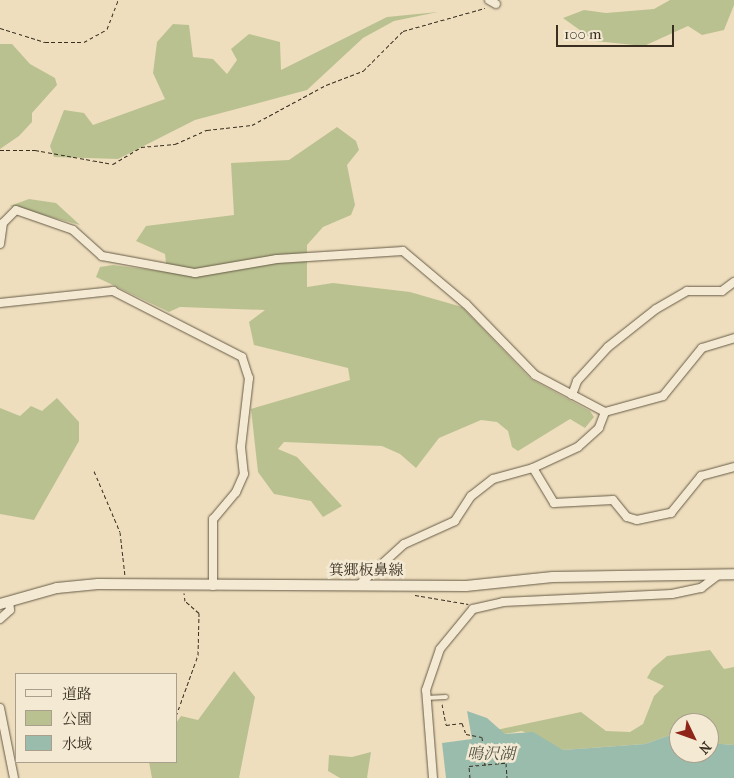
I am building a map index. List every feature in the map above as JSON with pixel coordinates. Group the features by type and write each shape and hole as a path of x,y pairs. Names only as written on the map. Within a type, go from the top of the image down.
{"main road":[{"name":"箕郷板鼻線","path":"4,602 75,585 466,586 553,577 734,574"}],"street":[{"path":"0,244 3,223 16,210 74,230 102,256 195,273 269,259 403,251 466,304 535,375 605,412 663,396 702,348 734,338"},
{"path":"572,395 581,376 608,347 656,309 687,291 722,291 734,282"},
{"path":"0,303 113,291 242,357 249,378 241,447 244,474 236,492 213,519 213,586"},
{"path":"358,586 404,544 455,521 472,496 494,479 533,468 590,438 605,412"},
{"path":"533,468 554,503 613,500 627,516 637,520 671,513 701,476 734,467"},
{"path":"433,778 426,698 440,649 475,608 503,602 672,594 701,588 718,575"},
{"path":"0,619 10,610 4,602"},
{"path":"0,708 14,778"}],"lane":[{"path":"426,698 446,697"}],"path":[{"path":"0,28 45,42 84,42 107,29 118,0"},
{"path":"0,150 35,150 114,164 141,147 175,144 207,130 252,125 326,85 363,71 403,31 492,2"},
{"path":"94,471 120,532 126,584"},
{"path":"178,710 198,655 199,613 185,601 182,585"},
{"path":"404,586 408,594 475,608"},
{"path":"441,697 446,725 462,723 470,736 482,737 485,765"},
{"path":"470,778 469,766 506,763 507,778"}],"green space":[{"path":"670,0 734,0 734,5 724,30 702,35 688,26 644,46 595,41 563,18 584,10 606,13 654,9"},
{"path":"438,12 394,21 363,38 307,90 195,120 118,159 54,157 50,146 64,110 84,113 93,125 165,99 153,73 157,42 173,24 189,25 193,57 213,59 227,74 237,60 231,49 249,34 280,42 281,70 387,17"},
{"path":"0,44 12,44 30,64 55,78 57,85 32,113 32,122 19,136 0,149"},
{"path":"337,127 356,141 359,150 347,165 355,205 351,215 323,227 307,245 307,287 333,283 410,292 462,307 531,379 590,411 594,417 585,428 570,419 518,451 512,447 508,431 497,422 481,420 439,438 416,468 400,454 382,446 284,442 278,449 297,457 342,506 323,517 311,501 274,494 258,472 251,409 350,380 348,368 254,345 249,322 265,310 180,307 169,312 96,277 100,267 113,265 167,272 165,254 136,241 146,226 234,215 231,163 289,160"},
{"path":"29,199 56,203 80,225 10,206"},
{"path":"57,398 79,422 79,441 34,520 0,514 0,408 20,416 31,406 42,411"},
{"path":"710,650 724,669 734,667 734,745 719,744 719,713 669,713 669,736 645,744 563,750 522,731 505,734 496,730 581,712 606,731 630,732 643,724 654,696 664,686 647,678 652,669 667,656"},
{"path":"234,671 255,697 239,778 152,778 149,763 178,763 178,720 181,716 198,720"},
{"path":"371,752 367,778 340,778 328,771 329,755 352,757"}],"water":[{"name":"鳴沢湖","path":"467,711 487,718 505,734 533,732 563,750 645,744 669,736 669,763 719,763 719,744 734,745 734,778 446,778 442,743 472,739"}]}
